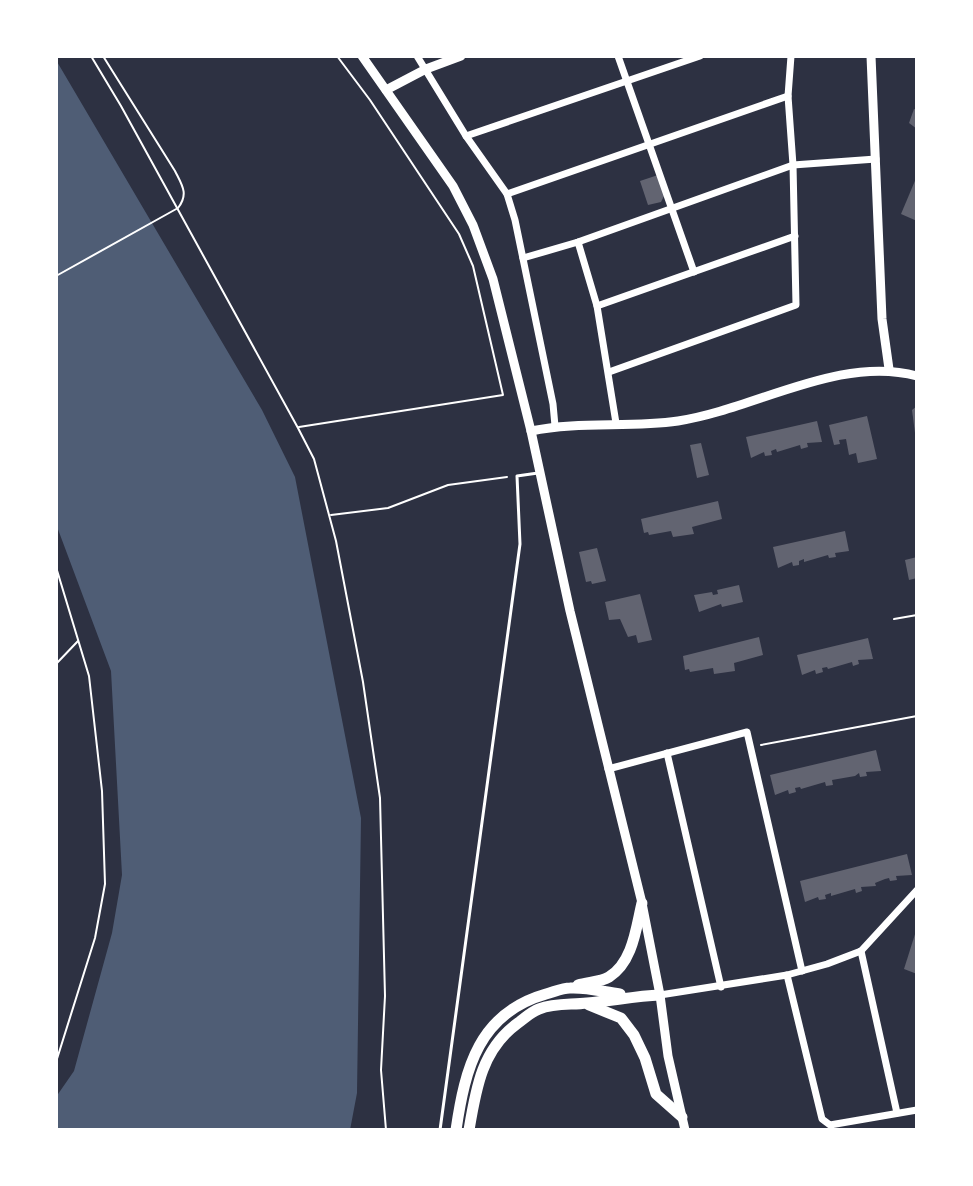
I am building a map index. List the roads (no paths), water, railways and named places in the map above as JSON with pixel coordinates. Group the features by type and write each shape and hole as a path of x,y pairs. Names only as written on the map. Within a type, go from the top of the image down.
{"highway":[{"path":"456,1130 472,1058 497,1020 525,1000 606,979 620,968 632,945 642,903"},
{"path":"568,988 633,996"},
{"path":"469,1130 484,1064 502,1035 536,1010 566,1003 660,995"},
{"path":"584,1003 621,1018 634,1035 645,1058 656,1094 682,1117"}],"main road":[{"path":"362,56 453,186 473,225 493,279 642,903 668,1056 685,1130"},
{"path":"386,90 426,69 461,56"},
{"path":"871,56 882,319 889,369"},
{"path":"531,431 555,426 676,422 713,414 852,372 889,369 917,376"}],"street":[{"path":"417,56 466,136 507,194 523,258 555,426"},
{"path":"618,56 694,272"},
{"path":"466,136 700,56"},
{"path":"609,372 796,305 788,96 791,56"},
{"path":"507,194 788,96"},
{"path":"523,258 578,242 793,165 876,159"},
{"path":"597,306 795,236"},
{"path":"578,242 597,306 616,423"},
{"path":"608,769 747,732 802,971"},
{"path":"667,753 721,987"},
{"path":"660,995 787,975 861,951 917,890"},
{"path":"861,951 897,1113"},
{"path":"787,975 822,1119 830,1125 917,1110"}],"lane":[{"path":"440,1130 520,544 517,476 538,473"}],"water":[{"path":"56,60 262,410 295,477 361,818 357,1093 350,1130 56,1130 56,1097 74,1071 112,933 122,875 111,671 56,524"}]}
